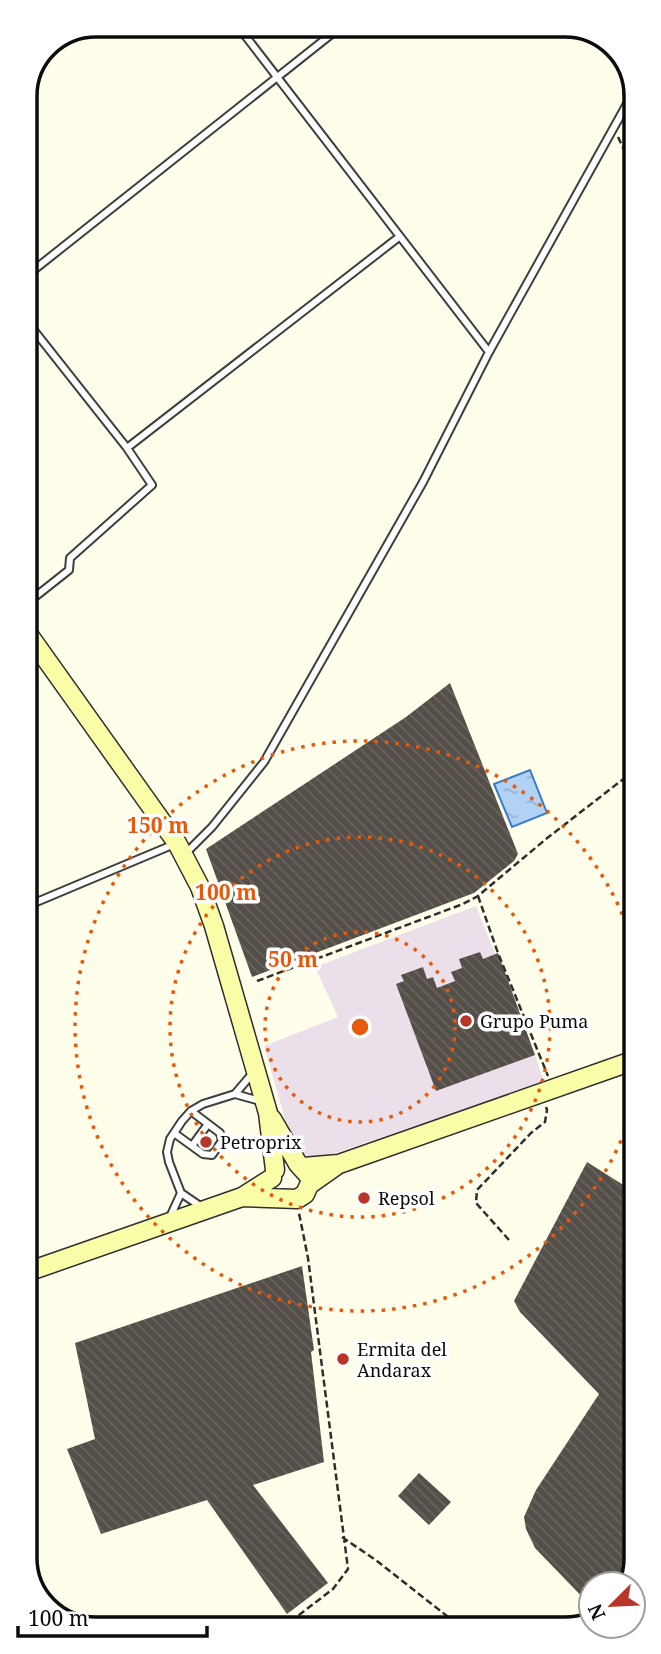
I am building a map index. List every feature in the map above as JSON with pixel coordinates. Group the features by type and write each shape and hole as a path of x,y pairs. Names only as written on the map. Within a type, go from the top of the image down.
{"street":[{"path":"37,647 180,849 200,887 267,1107 274,1190 290,1199"},
{"path":"37,1269 242,1197 284,1164 303,1172 339,1164 624,1064"},
{"path":"242,1197 290,1199 305,1194 303,1172 267,1107"}],"lane":[{"path":"247,37 489,352"},
{"path":"37,268 328,37"},
{"path":"37,902 180,849 212,827 264,762 423,482 489,352 624,110"},
{"path":"127,447 399,237"},
{"path":"37,334 127,447 152,485 70,558 69,570 37,595"},
{"path":"206,1210 181,1194 167,1152 174,1133 191,1111 202,1104 235,1094 256,1070"},
{"path":"235,1094 267,1107"},
{"path":"174,1133 203,1154 212,1155 222,1141 220,1133 191,1111"},
{"path":"192,1146 208,1124"},
{"path":"168,1224 181,1194"}],"path":[{"path":"614,129 624,150"},
{"path":"257,981 478,896 624,779"},
{"path":"478,896 547,1092 545,1122 531,1133 477,1190 476,1203 509,1240"},
{"path":"290,1199 308,1258 348,1569 333,1590 297,1617"},
{"path":"342,1537 377,1560 448,1617"}],"shaded area":[{"path":"476,906 544,1082 315,1160 304,1154 286,1122 264,1046 338,1017 315,967"}],"water":[{"path":"530,770 547,813 512,827 494,784"}],"building":[{"path":"450,683 518,854 514,861 474,893 252,977 206,849 406,717"},
{"name":"Grupo Puma","path":"480,952 483,959 498,953 535,1055 436,1091 396,984 404,981 401,975 423,967 427,979 433,977 437,988 455,981 451,972 462,968 459,959"},
{"path":"587,1162 624,1185 624,1558 622,1570 577,1570 577,1592 535,1548 526,1529 524,1517 536,1490 599,1394 520,1312 514,1301"},
{"path":"302,1266 314,1350 311,1352 324,1462 253,1485 328,1583 287,1614 207,1500 101,1534 67,1449 95,1439 75,1343"},
{"path":"419,1473 451,1502 429,1525 398,1496"}],"place":[{"name":"Grupo Puma","path":"466,1021"},
{"name":"Petroprix","path":"206,1142"},
{"name":"Repsol","path":"364,1198"},
{"name":"Ermita del Andarax","path":"343,1359"}]}
